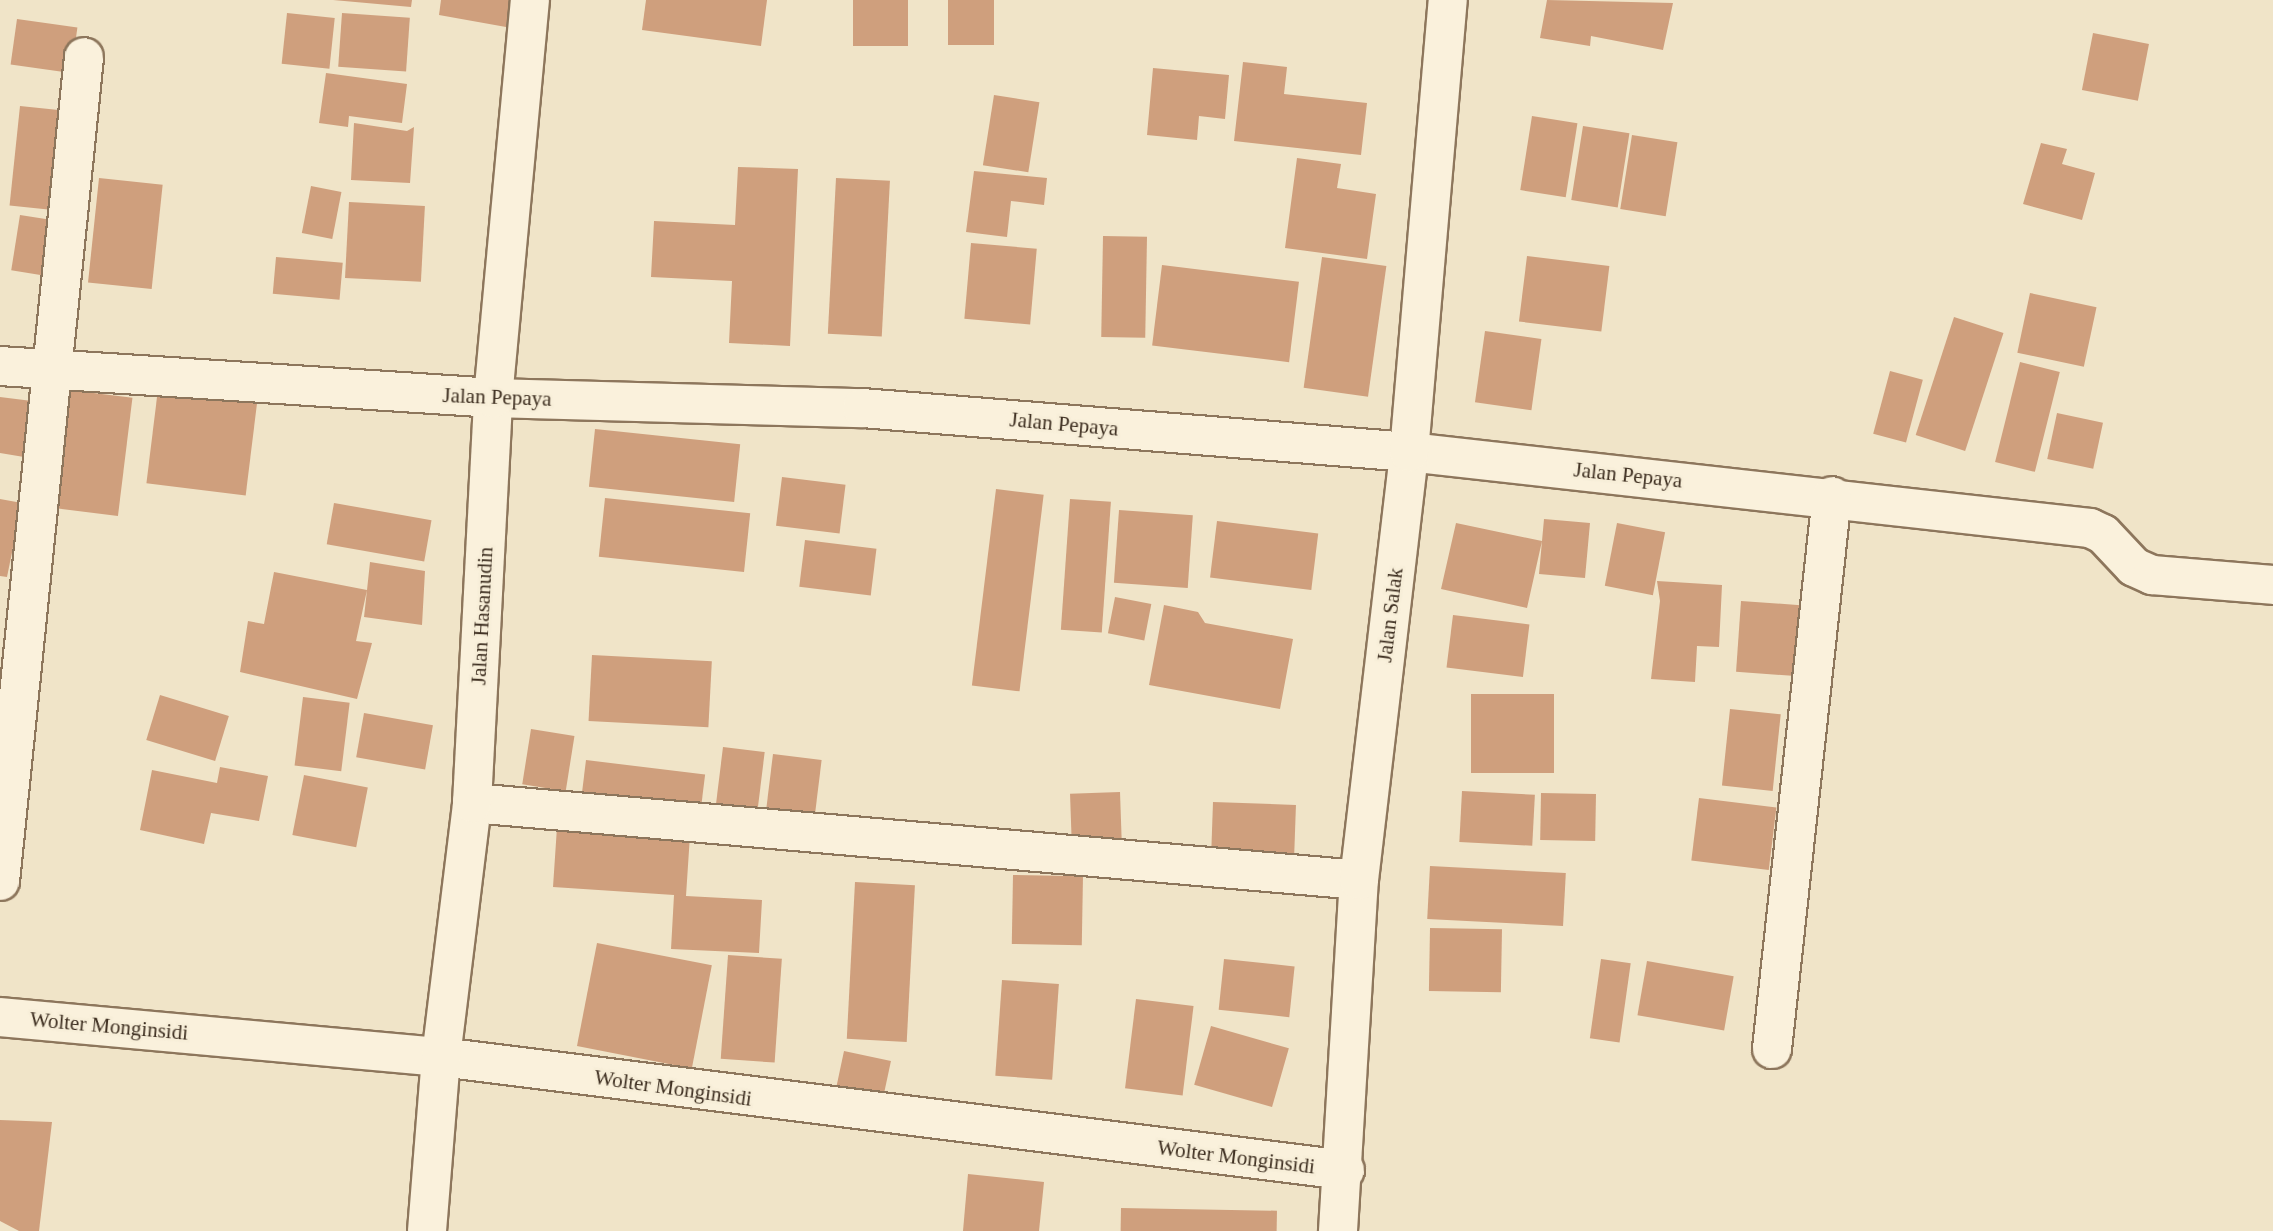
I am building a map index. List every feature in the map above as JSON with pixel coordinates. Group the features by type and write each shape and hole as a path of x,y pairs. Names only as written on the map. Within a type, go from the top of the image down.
{"street":[{"name":"Jalan Hasanudin","path":"427,1231 440,1057 472,803 493,398 530,0"},
{"name":"Jalan Salak","path":"1338,1231 1345,1170 1359,880 1409,452 1448,0"},
{"path":"0,881 49,372 84,57"},
{"name":"Jalan Pepaya","path":"0,366 49,372 493,398 862,408 1409,452 1832,496 2090,528 2134,566 2152,575 2273,585"},
{"path":"1772,1049 1832,496"},
{"path":"472,803 1359,880"},
{"name":"Wolter Monginsidi","path":"0,1017 440,1057 1345,1170"}],"building":[{"path":"333,0 412,0 411,7"},
{"path":"441,0 510,0 506,27 439,15"},
{"path":"646,0 767,0 761,46 642,30"},
{"path":"853,0 908,0 908,46 853,46"},
{"path":"948,0 994,0 994,45 948,45"},
{"path":"1547,0 1673,3 1663,50 1591,36 1590,46 1540,38"},
{"path":"287,13 335,18 329,69 282,64"},
{"path":"342,13 410,18 406,72 338,67"},
{"path":"17,19 77,27 71,73 11,65"},
{"path":"2093,33 2149,44 2138,101 2082,90"},
{"path":"1243,62 1287,67 1284,94 1367,103 1361,155 1234,141"},
{"path":"1153,68 1229,75 1225,119 1199,116 1197,140 1147,135"},
{"path":"326,73 407,84 402,123 349,116 348,127 319,123"},
{"path":"994,95 1039,102 1028,172 983,165"},
{"path":"20,106 66,111 55,210 10,205"},
{"path":"1532,116 1577,123 1566,197 1520,190"},
{"path":"354,123 407,131 414,127 410,183 351,180"},
{"path":"1583,126 1629,133 1618,207 1571,200"},
{"path":"1632,135 1677,142 1666,216 1620,209"},
{"path":"2041,143 2067,149 2062,164 2095,173 2082,220 2023,204"},
{"path":"1297,158 1341,164 1337,188 1376,194 1367,259 1285,248"},
{"path":"738,167 798,169 790,346 729,343 732,281 651,277 654,221 735,225"},
{"path":"974,171 1047,178 1044,205 1011,201 1007,237 966,232"},
{"path":"99,178 163,185 152,289 88,282"},
{"path":"836,178 890,181 882,337 828,334"},
{"path":"311,186 341,192 332,239 302,233"},
{"path":"349,202 425,206 421,282 345,278"},
{"path":"20,215 59,221 50,276 11,270"},
{"path":"1103,236 1147,237 1145,338 1101,337"},
{"path":"971,243 1037,249 1030,324 964,319"},
{"path":"1527,256 1609,266 1601,332 1519,322"},
{"path":"276,257 343,263 340,300 273,294"},
{"path":"1322,257 1386,266 1368,397 1304,388"},
{"path":"1162,265 1299,282 1289,362 1152,345"},
{"path":"2030,293 2097,307 2084,367 2017,353"},
{"path":"1954,317 2003,333 1965,451 1916,435"},
{"path":"1485,331 1541,339 1531,410 1475,402"},
{"path":"2020,362 2060,372 2035,472 1995,462"},
{"path":"1890,371 1923,380 1906,443 1873,434"},
{"path":"61,389 132,398 118,516 46,507"},
{"path":"158,389 257,401 246,495 146,483"},
{"path":"0,397 32,401 24,457 0,453"},
{"path":"2057,413 2103,423 2093,469 2047,459"},
{"path":"595,429 740,444 734,502 589,487"},
{"path":"782,477 846,485 840,533 776,526"},
{"path":"996,489 1044,495 1020,691 972,686"},
{"path":"605,498 750,513 744,572 599,557"},
{"path":"0,499 22,503 7,577 0,576"},
{"path":"1070,499 1111,502 1102,633 1061,630"},
{"path":"334,503 431,520 424,562 327,544"},
{"path":"1119,510 1193,515 1188,588 1114,583"},
{"path":"1544,519 1590,523 1585,578 1539,574"},
{"path":"1217,521 1318,533 1311,590 1210,578"},
{"path":"1456,523 1542,541 1527,608 1441,589"},
{"path":"1617,523 1665,532 1653,595 1605,586"},
{"path":"805,540 876,549 871,595 799,587"},
{"path":"370,562 425,571 422,625 364,617"},
{"path":"274,572 367,590 356,641 372,643 357,699 240,672 248,621 264,624"},
{"path":"1657,581 1722,585 1719,647 1697,646 1695,682 1651,679 1660,601"},
{"path":"1115,597 1151,604 1144,640 1108,633"},
{"path":"1741,601 1804,605 1799,676 1736,672"},
{"path":"1164,605 1198,612 1205,623 1293,639 1280,709 1149,685"},
{"path":"1453,615 1529,624 1523,677 1447,668"},
{"path":"592,655 712,661 708,727 589,721"},
{"path":"1471,694 1554,694 1554,773 1471,773"},
{"path":"160,695 229,716 215,761 146,740"},
{"path":"303,697 350,703 341,771 295,765"},
{"path":"1730,709 1781,714 1773,791 1722,786"},
{"path":"364,713 433,725 425,769 356,757"},
{"path":"531,729 574,736 566,791 522,784"},
{"path":"723,747 765,752 757,816 715,811"},
{"path":"773,754 822,760 814,824 765,819"},
{"path":"586,760 705,775 700,815 581,801"},
{"path":"220,767 268,776 259,821 211,813 204,844 140,830 152,770 217,783"},
{"path":"304,775 368,787 356,847 292,835"},
{"path":"1462,791 1535,795 1532,846 1459,842"},
{"path":"1120,792 1122,844 1072,846 1070,794"},
{"path":"1541,793 1596,794 1595,841 1540,840"},
{"path":"1699,798 1776,808 1769,870 1691,861"},
{"path":"1213,802 1296,805 1294,860 1211,857"},
{"path":"557,827 690,835 686,896 762,900 759,953 671,949 674,895 553,887"},
{"path":"1430,866 1566,873 1563,926 1427,919"},
{"path":"1013,875 1083,876 1082,945 1012,944"},
{"path":"855,882 915,885 907,1042 847,1039"},
{"path":"1430,928 1502,929 1501,992 1429,991"},
{"path":"597,943 712,965 692,1068 577,1046"},
{"path":"728,955 782,959 775,1063 721,1059"},
{"path":"1224,959 1295,966 1289,1017 1219,1010"},
{"path":"1601,959 1631,963 1620,1042 1590,1038"},
{"path":"1647,961 1734,976 1724,1030 1637,1015"},
{"path":"1002,980 1059,984 1052,1080 995,1076"},
{"path":"1136,999 1194,1006 1183,1095 1125,1088"},
{"path":"1211,1026 1289,1048 1272,1107 1194,1085"},
{"path":"844,1051 891,1061 883,1100 836,1090"},
{"path":"0,1120 52,1122 39,1231 19,1231 0,1221"},
{"path":"968,1174 1044,1182 1039,1231 963,1231"},
{"path":"1121,1208 1277,1211 1277,1231 1121,1231"}]}
